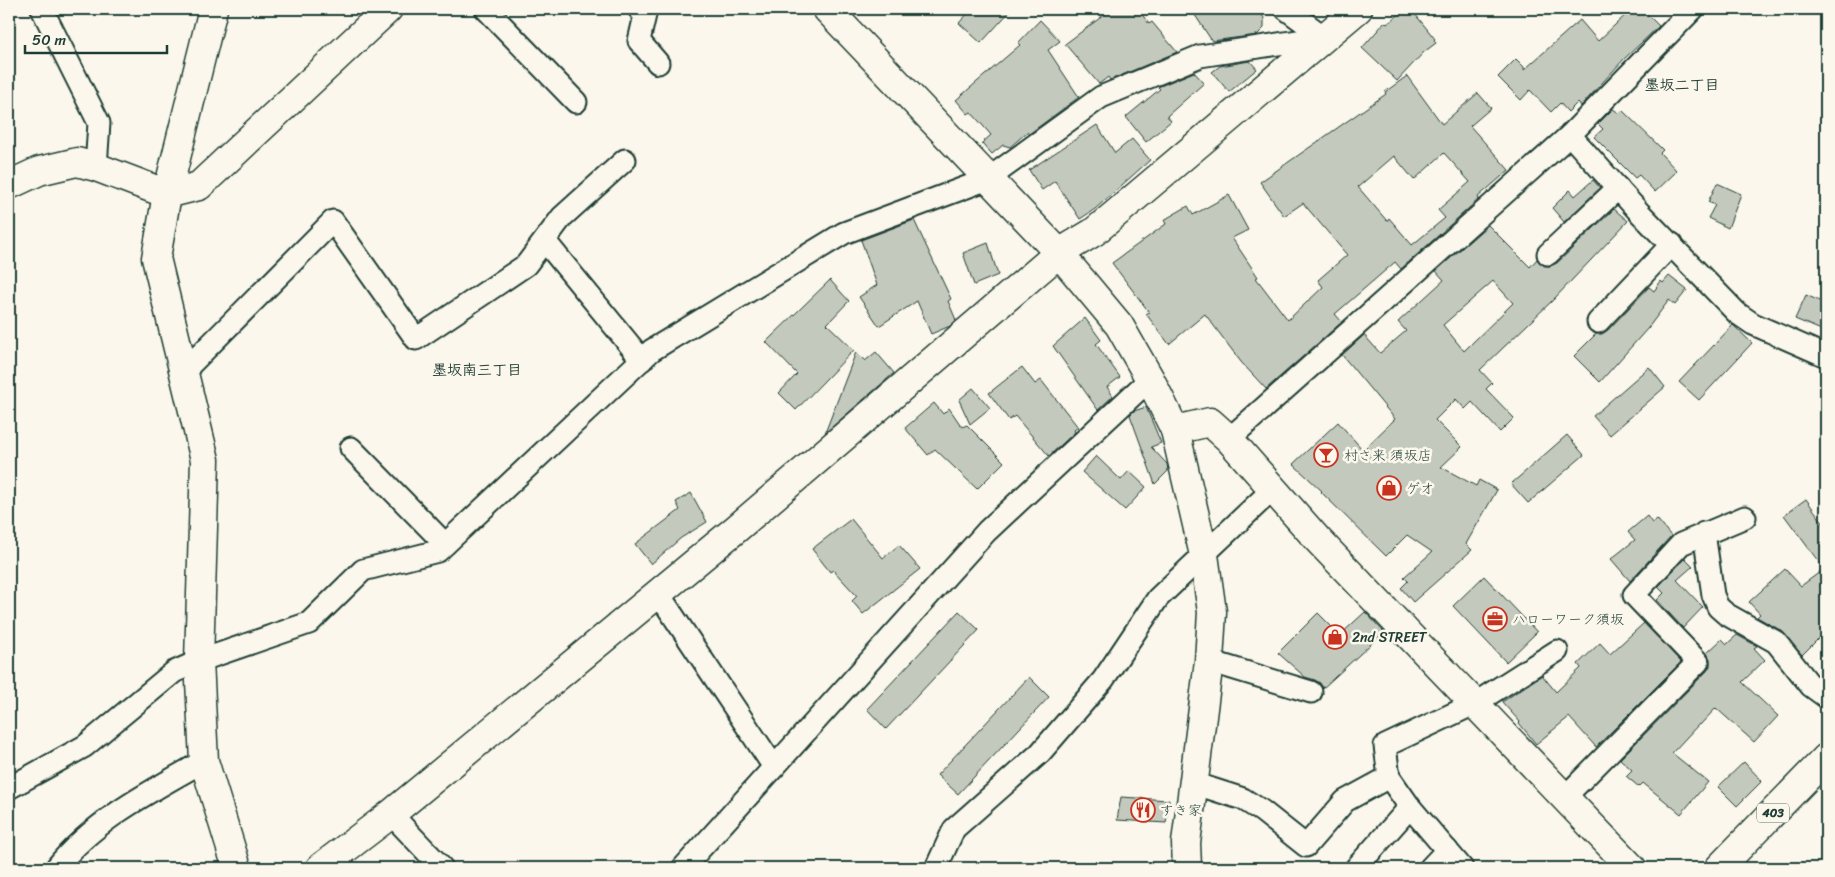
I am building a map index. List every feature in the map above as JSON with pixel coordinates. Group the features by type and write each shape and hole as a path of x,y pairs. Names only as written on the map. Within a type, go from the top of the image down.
{"main road":[{"path":"213,9 167,194 156,258 204,460 199,661 204,761 237,868"},
{"path":"9,184 39,171 77,162 96,167 167,194 199,186 388,9"},
{"path":"826,9 1059,253 1119,325 1150,379 1175,430 1204,555 1212,612 1209,661 1186,843 1187,868"},
{"path":"320,868 391,814 658,593 1059,253 1094,232 1358,9"},
{"path":"1175,430 1210,422 1229,439 1318,540 1632,868"},
{"name":"403","path":"1719,868 1826,758"}],"street":[{"path":"42,9 99,124 96,167"},
{"path":"486,9 576,102"},
{"path":"639,9 645,15 639,41 658,63"},
{"path":"1286,9 1324,37"},
{"path":"1229,439 1570,135 1693,9"},
{"path":"9,788 84,746 174,672 199,661 308,623 363,570 438,551 652,350 844,233 988,179 1101,97 1200,56 1324,37"},
{"path":"1570,135 1737,313 1753,324 1826,356"},
{"path":"183,372 333,221 416,339 526,265 562,217 625,160"},
{"path":"1548,254 1618,188"},
{"path":"545,241 642,360"},
{"path":"1598,322 1672,244"},
{"path":"683,868 987,531 1150,379"},
{"path":"352,448 445,544"},
{"path":"936,868 954,829 1040,753 1103,680 1158,598 1273,489"},
{"path":"1565,797 1698,662 1634,594 1681,544 1704,532 1745,517"},
{"path":"1704,532 1713,595 1718,607 1726,614 1776,642 1811,686 1826,697"},
{"path":"658,593 774,767"},
{"path":"1462,868 1410,807 1389,777 1385,746 1474,704 1558,651"},
{"path":"1209,661 1311,692"},
{"path":"56,868 71,850 103,823 137,799 204,761"},
{"path":"1193,783 1243,799 1262,811 1306,846 1345,801 1389,777"},
{"path":"1356,868 1410,807"},
{"path":"391,814 442,868"},
{"path":"1430,868 1447,850"}],"building":[{"path":"972,9 1012,9 981,43 959,23"},
{"path":"1112,9 1138,9 1149,24 1152,22 1177,52 1110,80 1108,77 1099,84 1065,44"},
{"path":"1191,9 1258,9 1264,18 1264,28 1257,35 1212,41"},
{"path":"1406,9 1411,9 1435,39 1436,43 1424,52 1397,81 1362,48 1385,22 1387,24"},
{"path":"1632,9 1642,9 1659,26 1624,59 1581,106 1578,102 1568,112 1560,103 1551,112 1530,90 1521,100 1498,77 1516,59 1524,67 1524,70 1580,20 1598,41"},
{"path":"1040,20 1060,41 1048,50 1079,97 1029,134 1027,132 1010,147 1003,145 992,154 982,143 991,135 971,112 968,114 956,100 1020,45 1018,43"},
{"path":"1250,61 1257,69 1229,92 1212,72 1220,66"},
{"path":"1194,72 1204,83 1167,116 1171,121 1146,142 1126,117 1160,89 1158,87"},
{"path":"1407,76 1442,124 1478,93 1491,108 1470,126 1509,170 1401,269 1395,262 1335,314 1342,322 1266,389 1241,362 1205,314 1169,344 1146,314 1149,312 1112,263 1166,224 1164,220 1188,206 1193,215 1229,195 1248,230 1232,238 1258,277 1256,278 1288,320 1323,287 1318,280 1347,255 1303,203 1284,216 1260,182 1386,94 1385,92","holes":["1444,153 1470,182 1438,210 1445,218 1412,245 1389,218 1387,221 1358,187 1394,156 1414,180"]},
{"path":"1613,109 1619,113 1622,110 1663,150 1660,153 1677,171 1655,192 1639,175 1635,178 1594,137 1603,129 1598,124"},
{"path":"1097,125 1115,153 1132,139 1150,160 1095,209 1080,219 1055,181 1042,190 1029,170"},
{"path":"1593,180 1600,188 1564,222 1552,208 1570,190 1575,196"},
{"path":"1717,183 1741,194 1728,228 1708,218 1715,205 1708,202"},
{"path":"1614,209 1628,221 1553,300 1480,370 1492,383 1486,389 1514,418 1500,432 1472,402 1465,409 1456,399 1435,420 1462,447 1441,467 1476,486 1479,480 1497,490 1466,544 1472,550 1413,602 1401,588 1408,581 1404,577 1432,552 1407,535 1386,556 1293,464 1338,422 1363,450 1395,419 1342,355 1364,335 1380,353 1406,331 1398,322 1444,280 1436,271 1488,225 1530,267 1537,259 1544,266 1557,263","holes":["1493,281 1513,303 1464,351 1443,325"]},
{"path":"914,220 951,299 948,301 956,320 950,326 931,334 917,301 879,326 859,297 877,285 861,240"},
{"path":"988,243 998,275 974,285 963,253"},
{"path":"1669,276 1687,290 1675,305 1669,300 1648,328 1600,382 1574,356 1596,334 1602,334 1608,330 1649,287 1654,291 1661,281 1663,283"},
{"path":"830,280 849,301 827,324 854,350 796,410 779,393 797,374 766,342"},
{"path":"1806,295 1826,304 1826,332 1795,319"},
{"path":"1085,318 1101,340 1096,344 1120,377 1107,387 1113,396 1098,410 1053,346"},
{"path":"1733,325 1752,343 1699,400 1679,382"},
{"path":"856,352 865,361 876,352 894,373 825,433"},
{"path":"1022,367 1035,384 1041,380 1078,427 1049,456 1015,416 1009,420 989,393"},
{"path":"1649,367 1665,387 1610,435 1593,416"},
{"path":"973,388 990,408 970,424 959,400"},
{"path":"934,403 943,414 949,408 962,427 967,425 1004,462 977,489 935,449 928,455 905,428"},
{"path":"1146,407 1161,443 1151,447 1167,464 1168,471 1155,484 1130,415 1134,411"},
{"path":"1567,435 1584,455 1528,503 1511,484"},
{"path":"1096,456 1121,480 1129,471 1146,487 1125,510 1082,472"},
{"path":"691,493 707,522 681,538 651,564 635,544 680,510 676,502"},
{"path":"1806,499 1826,527 1826,631 1802,655 1782,631 1757,617 1760,614 1749,602 1785,569 1801,586 1824,569 1784,515"},
{"path":"1647,516 1652,523 1657,519 1671,536 1630,581 1611,559 1635,540 1628,532"},
{"path":"851,519 883,558 899,545 920,569 863,614 852,601 857,596 833,570 830,572 812,549"},
{"path":"1685,558 1693,566 1677,580 1703,607 1683,628 1657,600 1664,593 1658,587"},
{"name":"ハローワーク須坂","path":"1484,576 1537,632 1506,662 1453,606"},
{"path":"959,611 979,630 886,729 867,709"},
{"name":"2nd STREET","path":"1365,612 1384,632 1323,688 1320,683 1305,677 1278,653 1318,613 1340,635"},
{"path":"1644,623 1681,662 1596,747 1569,717 1536,744 1502,702 1542,675 1556,692 1581,668 1578,664 1600,643 1610,654"},
{"path":"1737,635 1757,646 1754,648 1765,660 1742,682 1778,716 1754,742 1716,708 1699,724 1672,753 1708,782 1681,814 1643,783 1639,787 1626,776 1632,770 1620,759 1707,671 1710,666 1710,659 1707,653 1722,639 1727,644"},
{"path":"1029,677 1049,697 958,794 937,775"},
{"path":"1744,762 1762,781 1737,806 1718,787"},
{"name":"すき家","path":"1121,797 1169,800 1166,823 1117,820"}],"place":[{"name":"村さ来 須坂店","path":"1326,455"},
{"name":"ゲオ","path":"1389,488"},
{"name":"ハローワーク須坂","path":"1495,619"},
{"name":"2nd STREET","path":"1335,637"},
{"name":"すき家","path":"1143,810"}],"district":[{"name":"墨坂二丁目","path":"1682,85"},
{"name":"墨坂南三丁目","path":"477,370"}]}
